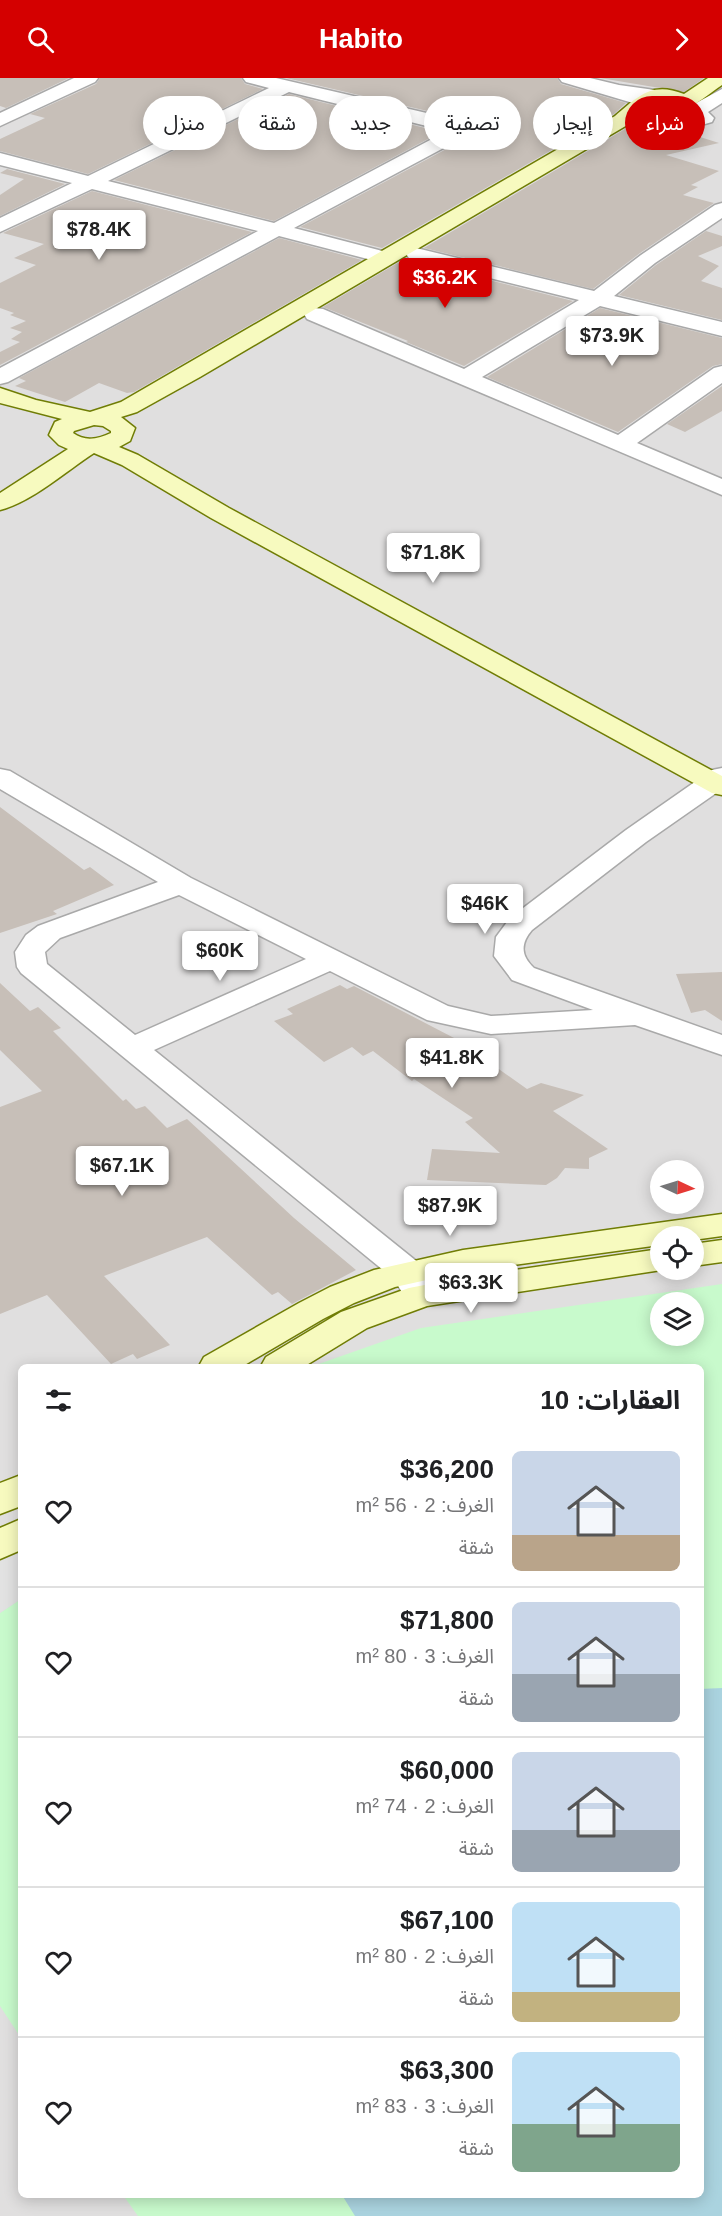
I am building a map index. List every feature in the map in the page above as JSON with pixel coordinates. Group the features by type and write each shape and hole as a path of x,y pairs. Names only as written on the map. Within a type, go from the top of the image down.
{"street":[{"path":"0,120 89,78"},
{"path":"0,376 459,132 458,129 448,124 252,78"},
{"path":"568,78 638,96"},
{"path":"683,96 696,78"},
{"path":"692,96 721,78"},
{"path":"0,226 287,86"},
{"path":"705,99 722,95"},
{"path":"0,486 29,470 62,436 63,427 69,423 129,407 625,119"},
{"path":"0,503 93,445 116,440 123,429 142,413 315,314 570,162 625,133"},
{"path":"0,159 387,258"},
{"path":"465,378 598,298 653,255 705,231 722,209"},
{"path":"416,254 722,329"},
{"path":"315,314 722,488"},
{"path":"620,444 722,373"},
{"path":"0,395 39,408 91,418 109,419 149,450 720,778"},
{"path":"0,411 62,436 71,442 93,445 130,460 220,513 720,778"},
{"path":"0,777 181,884 438,1013 466,1021 518,1025 634,1016"},
{"path":"720,778 636,836 521,924 511,934 507,946 513,965 523,974 634,1016 721,1045"},
{"path":"181,884 49,932 37,941 30,952 32,967 259,1149 414,1284"},
{"path":"131,1048 329,960"},
{"path":"282,1364 414,1284 463,1261 722,1225"},
{"path":"704,1254 722,1251"},
{"path":"220,1364 342,1295 414,1284 650,1261"},
{"path":"0,1501 18,1490"},
{"path":"0,1545 18,1535"}],"shaded area":[{"path":"0,78 722,78 722,2216 0,2216"},
{"path":"18,1540 18,1601 0,1613 0,1552"}],"green space":[{"path":"722,1284 722,2216 138,2216 125,2198 704,2198 704,1364 319,1364 421,1328 650,1295 650,1346 704,1346 704,1292 667,1292"},
{"path":"18,1601 18,2033 0,2006 0,1613"}],"water":[{"path":"722,1688 722,2216 355,2216 344,2198 704,2198 704,1689"}],"building":[{"path":"0,78 69,78 6,108 0,106"},
{"path":"100,78 241,78 245,84 263,89 249,96 238,96 238,101 226,107 226,96 143,96 143,147 88,174 0,151 0,139 45,118 30,114 96,84"},
{"path":"286,78 557,78 561,84 602,96 533,96 533,150 552,150 382,248 300,227 444,150 521,150 521,96 424,96 424,110 412,107 412,96 363,96"},
{"path":"600,78 704,78 684,92"},
{"path":"613,99 625,103 625,104 614,114"},
{"path":"317,101 329,104 329,150 407,150 274,221 114,180 175,150 226,150 226,125 238,119 238,150 317,150"},
{"path":"412,125 424,128 424,141 412,147"},
{"path":"625,129 625,150 688,150 666,155 719,171 691,185 698,187 683,195 714,203 640,253 593,289 424,248 589,150 613,150 613,136"},
{"path":"705,139 719,143 705,146"},
{"path":"7,169 65,184 0,216 0,195 24,179 0,173"},
{"path":"92,191 252,232 0,365 0,352 20,342 11,339 22,332 10,328 26,321 0,308 0,283 36,265 14,258 44,244 3,233"},
{"path":"706,231 722,236 722,246 698,256 719,266 701,281 722,288 722,320 619,295 656,265"},
{"path":"279,238 362,260 134,392 127,393 99,383 65,402 15,386 26,381 19,378"},
{"path":"406,258 573,301 464,366 323,307"},
{"path":"600,308 722,338 722,364 713,366 618,432 487,377"},
{"path":"722,386 722,411 685,432 667,424"},
{"path":"0,807 84,870 90,867 114,885 53,911 57,914 0,933"},
{"path":"722,972 722,1021 705,1010 691,1013 676,974"},
{"path":"0,983 30,1011 38,1007 61,1028 53,1031 123,1101 126,1099 136,1109 145,1106 167,1128 187,1119 294,1218 356,1270 292,1304 278,1292 272,1295 207,1237 104,1276 170,1345 137,1359 133,1354 111,1364 47,1295 0,1314 0,1107 42,1091 0,1050"},
{"path":"340,985 347,989 354,986 456,1039 527,1089 541,1083 584,1095 553,1111 608,1149 589,1158 589,1169 565,1168 557,1178 546,1185 427,1180 432,1149 500,1153 465,1122 473,1118 414,1079 412,1081 373,1051 363,1056 352,1047 324,1062 274,1021 293,1014 287,1009"}]}
